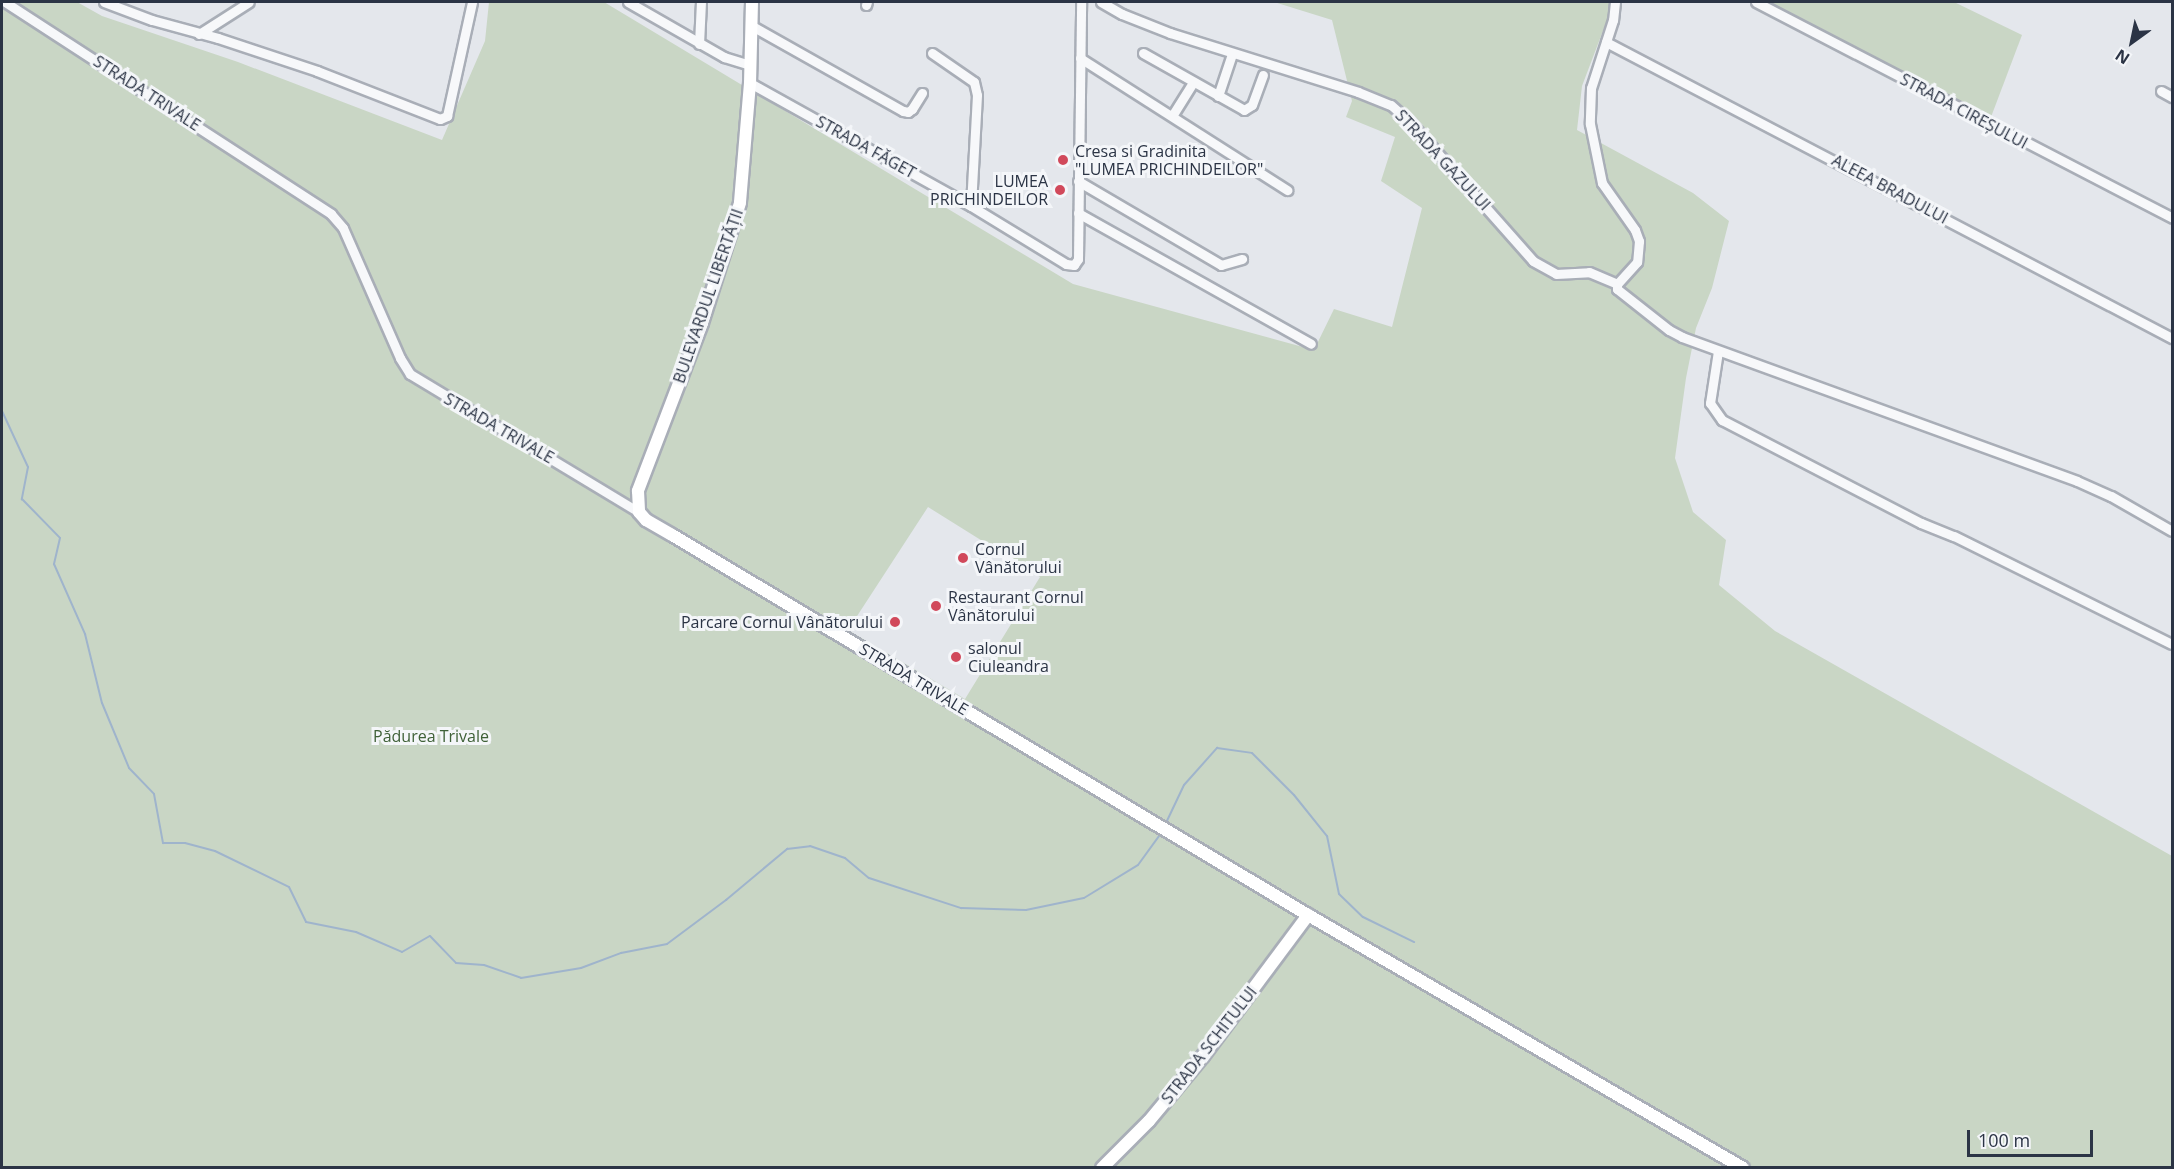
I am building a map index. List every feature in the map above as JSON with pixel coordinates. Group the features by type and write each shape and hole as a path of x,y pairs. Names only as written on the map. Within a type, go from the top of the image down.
{"main road":[{"name":"BULEVARDUL LIBERTĂȚII","path":"639,512 638,491 702,323 740,203 750,83 752,2"},
{"name":"STRADA TRIVALE","path":"639,512 646,520 1308,915 1743,1167"},
{"name":"STRADA SCHITULUI","path":"1102,1167 1149,1121 1203,1056 1308,915"}],"street":[{"name":"STRADA TRIVALE","path":"5,2 331,214 343,228 400,358 410,374 639,512"},
{"path":"104,2 152,20 373,91 440,119 447,116 449,110 472,2"},
{"path":"199,34 233,6 249,2"},
{"path":"628,2 724,57 751,65"},
{"path":"699,44 701,2"},
{"path":"1081,2 1078,213 1311,344"},
{"name":"STRADA GAZULUI","path":"1101,2 1146,24 1232,54 1358,92 1391,105 1412,123 1533,261 1556,274 1589,272 1617,284"},
{"path":"1616,2 1591,88 1590,124 1602,183 1635,230 1640,253 1632,270 1617,284 1617,289 1669,330 1718,351 2077,481 2111,496 2172,531"},
{"name":"STRADA CIREȘULUI","path":"1756,2 2172,218"},
{"path":"752,26 903,111 908,112 912,109 922,93"},
{"name":"ALEEA BRADULUI","path":"1606,42 2172,338"},
{"path":"932,53 974,82 977,95 971,206"},
{"path":"1143,53 1238,108 1248,109 1263,75"},
{"path":"1218,96 1232,54"},
{"path":"1080,58 1287,190"},
{"path":"1172,116 1193,82"},
{"name":"STRADA FĂGET","path":"750,83 971,206 1066,264 1074,265 1078,259 1078,213"},
{"path":"2161,91 2172,97"},
{"path":"1078,181 1221,265 1242,259"},
{"path":"1718,351 1710,403 1722,420 1921,523 1954,536 2172,644"}],"green space":[{"name":"Pădurea Trivale","path":"2,2 77,2 102,16 238,62 442,140 485,41 489,2 604,2 1073,284 1314,350 1334,309 1392,327 1422,208 1381,181 1395,137 1346,117 1352,101 1332,20 1274,2 1611,2 1609,15 1582,86 1577,130 1693,193 1729,221 1712,288 1696,328 1686,378 1675,458 1693,512 1726,540 1719,585 1775,631 2172,856 2172,1167 2,1167","holes":["928,507 1040,577 965,699 848,630"]},
{"path":"1765,2 1954,2 2022,35 1991,117"}],"waterway":[{"path":"2,411 28,467 22,499 60,538 54,564 85,634 102,703 129,768 154,794 163,843 185,843 215,851 289,887 306,922 356,932 402,952 430,936 456,963 484,965 521,978 581,968 621,953 667,944 726,900 787,849 810,846 845,858 869,878 961,908 1026,910 1084,898 1138,865 1161,833"},
{"path":"1165,825 1184,785 1217,748 1252,753 1294,795 1327,836 1339,894 1363,917 1414,942"}],"place":[{"name":"Cresa si Gradinita \"LUMEA PRICHINDEILOR\"","path":"1063,160"},
{"name":"LUMEA PRICHINDEILOR","path":"1060,190"},
{"name":"Cornul Vânătorului","path":"963,558"},
{"name":"Restaurant Cornul Vânătorului","path":"936,606"},
{"name":"Parcare Cornul Vânătorului","path":"895,622"},
{"name":"salonul Ciuleandra","path":"956,657"}]}
